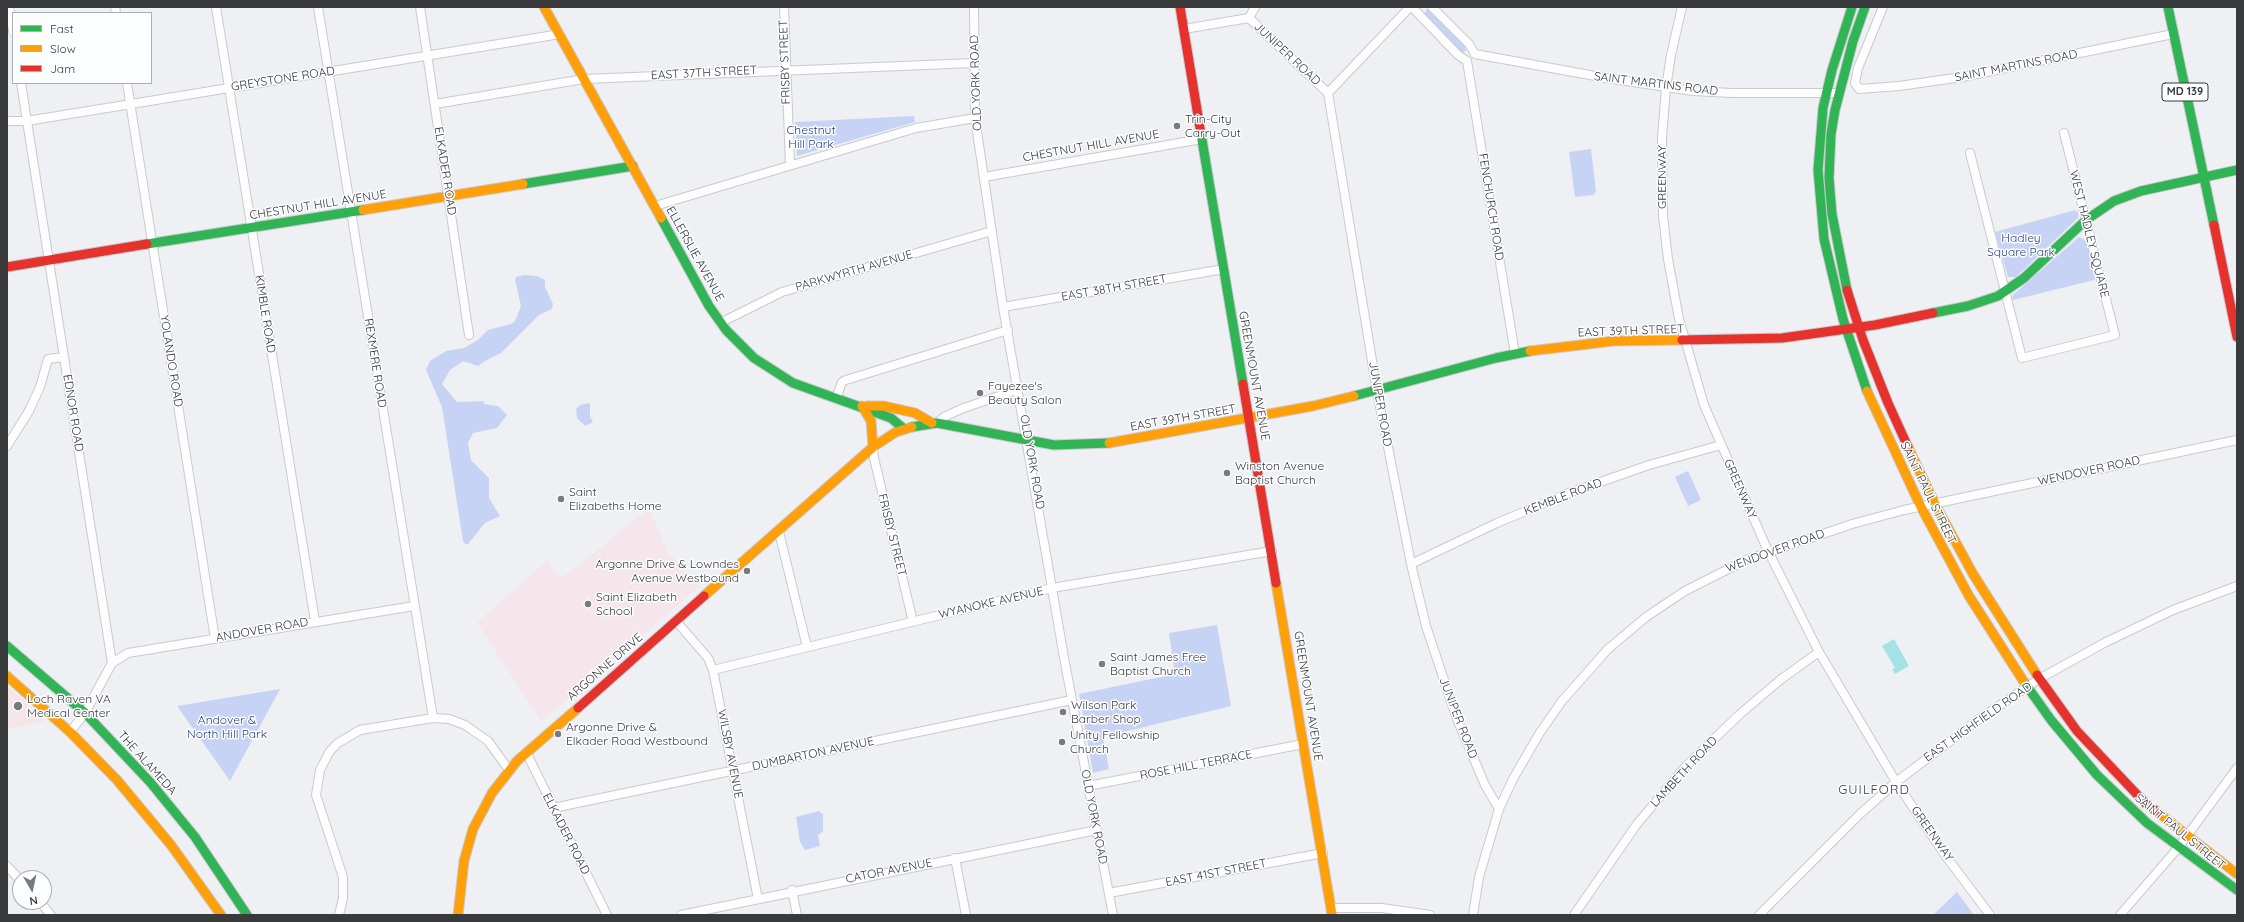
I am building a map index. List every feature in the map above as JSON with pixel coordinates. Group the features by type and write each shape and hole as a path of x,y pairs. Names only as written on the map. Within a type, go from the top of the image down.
{"main road":[{"name":"ELLERSLIE AVENUE","path":"544,7 720,323 740,346 767,367 793,383 836,399 862,406 896,420 904,429"},
{"name":"GREENMOUNT AVENUE","path":"1180,7 1303,744 1323,853 1331,912"},
{"name":"SAINT PAUL STREET","path":"1852,7 1826,93 1819,146 1820,200 1824,239 1846,330 1862,380 1921,507 1969,596 2027,687 2069,743 2097,775 2147,823 2178,848 2237,890"},
{"name":"SAINT PAUL STREET","path":"1864,7 1839,93 1830,149 1831,207 1838,249 1859,328 1888,403 1935,504 1994,609 2039,679 2076,731 2126,785 2187,836 2237,874"},
{"name":"MD 139","path":"2168,7 2237,337"},
{"name":"CHESTNUT HILL AVENUE","path":"7,267 633,166"},
{"name":"EAST 39TH STREET","path":"1028,440 1058,446 1088,446 1249,418 1377,391 1514,354 1582,344 1644,340 1782,338 1859,328 1968,306 2005,292 2024,278 2086,220 2106,205 2128,195 2237,170"},
{"path":"873,447 870,421 862,406 876,405 915,413 935,423 1028,440"},
{"name":"ARGONNE DRIVE","path":"458,915 464,861 473,829 492,793 509,770 526,752 779,532 873,447 889,436 904,429 935,423"},
{"name":"THE ALAMEDA","path":"7,646 85,713 171,807 218,869 247,915"},
{"path":"7,676 70,732 117,780 147,814 194,874 221,915"}],"street":[{"path":"9,7 12,25"},
{"name":"KIMBLE ROAD","path":"216,7 315,621"},
{"name":"REXMERE ROAD","path":"318,7 433,718"},
{"name":"ELKADER ROAD","path":"420,7 469,335"},
{"name":"FRISBY STREET","path":"784,7 785,70 790,165"},
{"name":"OLD YORK ROAD","path":"974,7 975,118 992,231 1052,588 1113,915"},
{"path":"1184,29 1249,18 1255,7"},
{"path":"1328,93 1411,7 1458,55 1467,61 1475,54 1469,44 1432,7"},
{"name":"GREENWAY","path":"1682,7 1671,55 1666,88 1662,144 1663,216 1673,291 1685,340 1704,405 1768,551 1819,652 1896,782 1945,855 1990,915"},
{"name":"SAINT MARTINS ROAD","path":"1882,7 1862,56 1855,81 1857,87 1863,89 1882,88 1962,77 2173,34"},
{"name":"JUNIPER ROAD","path":"1249,18 1328,93 1377,391 1411,564 1426,626 1457,719 1485,785 1499,809"},
{"name":"GREYSTONE ROAD","path":"7,121 27,121 560,34"},
{"name":"SAINT MARTINS ROAD","path":"1475,54 1666,88 1732,93 1839,93"},
{"name":"FENCHURCH ROAD","path":"1467,61 1514,354"},
{"name":"EAST 37TH STREET","path":"435,104 584,79 974,63"},
{"name":"EDNOR ROAD","path":"21,84 50,260 112,663"},
{"name":"YOLANDO ROAD","path":"127,84 215,639"},
{"path":"655,206 925,126 975,118"},
{"name":"WEST HADLEY SQUARE","path":"2005,292 2022,358 2115,335 2064,133"},
{"name":"CHESTNUT HILL AVENUE","path":"984,177 1202,139"},
{"path":"1970,153 2005,292"},
{"name":"PARKWYRTH AVENUE","path":"720,323 782,292 992,231"},
{"name":"EAST 38TH STREET","path":"1004,307 1224,269"},
{"path":"836,399 842,382 846,380 1008,330"},
{"path":"7,446 29,410 40,387 48,359 64,357"},
{"path":"935,423 961,409 1019,389"},
{"name":"WENDOVER ROAD","path":"1473,915 1479,877 1499,809 1525,757 1550,718 1579,681 1608,649 1646,617 1685,591 1723,570 1768,551 1852,524 1921,507 2237,440"},
{"name":"KEMBLE ROAD","path":"1411,564 1498,523 1569,493 1650,465 1721,446"},
{"name":"FRISBY STREET","path":"873,447 874,458 913,622"},
{"path":"779,532 807,647"},
{"name":"WYANOKE AVENUE","path":"713,670 1052,588 1272,552"},
{"name":"EAST HIGHFIELD ROAD","path":"1759,915 1828,843 1896,782 1966,729 2027,687 2104,643 2150,620 2195,601 2237,586"},
{"name":"ANDOVER ROAD","path":"112,663 128,653 315,621 414,606"},
{"name":"WILSBY AVENUE","path":"676,621 708,658 713,670 758,899"},
{"name":"LAMBETH ROAD","path":"1574,915 1629,835 1686,766 1768,690 1819,652"},
{"path":"70,732 85,713 112,663"},
{"name":"DUMBARTON AVENUE","path":"553,808 1072,700"},
{"path":"339,915 343,898 344,884 316,795 320,770 330,752 338,743 353,734 375,728 433,718 449,719 476,731 491,744 509,770"},
{"name":"ROSE HILL TERRACE","path":"1088,786 1303,744"},
{"name":"ELKADER ROAD","path":"526,752 606,915"},
{"path":"2120,915 2178,848 2237,768"},
{"name":"CATOR AVENUE","path":"681,915 758,899 792,890 1097,830"},
{"name":"EAST 41ST STREET","path":"1109,893 1323,853"},
{"path":"955,858 966,915"},
{"path":"792,890 797,915"},
{"path":"1331,912 1382,908 1430,915"}],"shaded area":[{"name":"Saint Elizabeth School","path":"649,510 669,553 699,587 541,722 477,622 547,561 561,578 603,546 634,519"},
{"path":"1894,639 1909,666 1895,674 1892,669 1895,668 1882,646"},
{"name":"Loch Raven VA Medical Center","path":"7,686 14,692 46,721 7,729"}],"green space":[{"path":"1427,9 1465,45 1466,51 1461,53 1424,15"},
{"name":"Chestnut Hill Park","path":"914,116 915,122 797,156 795,122"},
{"path":"1591,149 1596,191 1593,195 1575,197 1569,152"},
{"name":"Hadley Square Park","path":"2075,210 2079,213 2078,218 2016,277 2008,277 1995,232"},
{"name":"Hadley Square Park","path":"2079,237 2086,240 2096,277 2094,280 2013,300 2013,295"},
{"path":"524,275 537,276 545,280 545,287 553,304 552,309 539,315 501,353 478,366 463,361 450,370 442,384 457,402 485,401 483,404 498,406 507,415 497,428 473,433 468,443 471,460 489,478 489,498 500,516 485,523 468,544 465,544 463,541 442,407 426,370 430,361 446,351 464,348 478,340 488,330 511,324 515,321 521,306 515,280 516,277"},
{"path":"590,403 590,417 593,422 585,426 577,418 576,409 580,405"},
{"path":"1688,471 1701,500 1688,506 1675,477"},
{"path":"1217,625 1231,706 1103,737 1109,769 1093,773 1079,694 1175,674 1169,633"},
{"name":"Andover & North Hill Park","path":"280,689 230,781 177,706"},
{"path":"819,811 823,814 823,831 818,835 820,846 805,850 800,842 796,817"},
{"path":"1957,892 1974,915 1933,915"}],"traffic: fast":[{"path":"1852,7 1832,70 1823,108 1818,170 1824,239 1843,319 1867,391"},
{"path":"1847,290 1832,214 1829,178 1831,134 1835,110 1853,41 1865,7"},
{"path":"2168,7 2214,225"},
{"path":"1201,134 1243,384"},
{"path":"523,184 633,166"},
{"path":"1933,313 1968,306 1998,296 2024,278 2086,220 2114,201 2141,191 2237,170"},
{"path":"147,244 363,210"},
{"path":"661,218 709,306 726,330 754,358 793,383 891,418 904,429"},
{"path":"1354,396 1496,358 1530,351"},
{"path":"912,427 937,423 1054,445 1109,443"},
{"path":"7,646 85,713 150,782 195,837 247,915"},
{"path":"2024,682 2051,720 2097,775 2147,823 2237,890"}],"traffic: slow":[{"path":"544,7 661,218"},
{"path":"363,210 523,184"},
{"path":"1530,351 1614,341 1682,340"},
{"path":"1867,391 1921,507 1969,596 2024,682"},
{"path":"1109,443 1313,406 1354,396"},
{"path":"862,406 871,421 873,447"},
{"path":"867,406 884,406 915,413 932,423"},
{"path":"704,596 873,447 896,432 912,427"},
{"path":"1908,447 1935,504 1973,574 2037,675"},
{"path":"1276,583 1332,915"},
{"path":"7,676 70,732 117,780 171,845 221,915"},
{"path":"458,915 464,861 473,829 492,793 517,761 578,708"},
{"path":"2156,811 2237,874"}],"traffic: jam":[{"path":"1180,7 1201,134"},
{"path":"2214,225 2237,337"},
{"path":"7,267 147,244"},
{"path":"1847,290 1863,340 1888,403 1908,447"},
{"path":"1682,340 1782,338 1875,325 1933,313"},
{"path":"1243,384 1276,583"},
{"path":"578,708 704,596"},
{"path":"2037,675 2077,731 2146,804 2156,811"}],"place":[{"name":"Trin-City Carry-Out","path":"1177,126"},
{"name":"Fayezee's Beauty Salon","path":"980,393"},
{"name":"Winston Avenue Baptist Church","path":"1227,473"},
{"name":"Saint Elizabeths Home","path":"561,499"},
{"name":"Argonne Drive & Lowndes Avenue Westbound","path":"747,571"},
{"name":"Saint Elizabeth School","path":"588,604"},
{"name":"Saint James Free Baptist Church","path":"1102,664"},
{"name":"Loch Raven VA Medical Center","path":"18,706"},
{"name":"Wilson Park Barber Shop","path":"1063,712"},
{"name":"Argonne Drive & Elkader Road Westbound","path":"558,734"},
{"name":"Unity Fellowship Church","path":"1062,742"}],"district":[{"name":"GUILFORD","path":"1874,790"}]}
